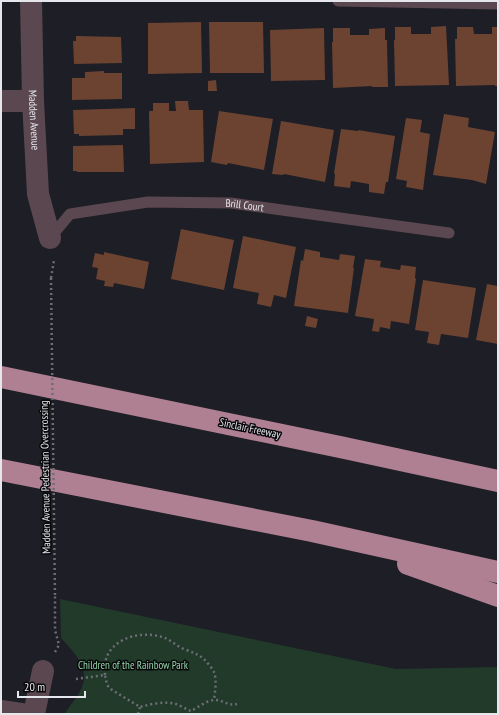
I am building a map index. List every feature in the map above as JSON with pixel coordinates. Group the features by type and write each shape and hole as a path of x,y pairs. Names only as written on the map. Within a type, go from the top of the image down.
{"highway":[{"path":"1,368 99,397"},
{"name":"Sinclair Freeway","path":"1,377 498,481"},
{"path":"340,447 498,468"},
{"path":"1,472 312,532 498,572"},
{"path":"312,532 498,596"}],"street":[{"name":"Madden Avenue","path":"31,1 33,101 38,194 50,238"},
{"path":"1,101 33,101"},
{"path":"34,714 43,671"},
{"path":"1,711 21,714"}],"lane":[{"path":"338,1 498,4"},
{"name":"Brill Court","path":"50,238 70,214 148,202 231,203 449,233"}],"path":[{"name":"Madden Avenue Pedestrian Overcrossing","path":"43,671 59,645 55,630 51,278"},
{"path":"214,700 214,672 205,659 179,647 164,637 144,635 125,638 117,643 106,659 104,668 107,684 112,690 140,707 158,703 177,704 191,713 205,703 214,700 231,705 237,704"},
{"path":"76,679 106,675"},
{"path":"138,714 140,707"}],"green space":[{"name":"Children of the Rainbow Park","path":"60,599 396,669 498,667 498,714 65,714 80,692 83,684 84,671 78,659 61,638"}],"building":[{"path":"201,22 202,73 148,74 148,23"},
{"path":"209,22 263,22 264,73 210,73"},
{"path":"446,26 449,85 395,86 395,27 411,27 411,34 431,34 431,27"},
{"path":"457,27 473,27 474,34 492,34 492,27 498,27 498,86 456,86 455,39 457,39"},
{"path":"324,28 325,80 271,81 270,30"},
{"path":"333,28 350,28 350,35 369,35 369,29 385,28 385,40 387,40 388,87 372,86 333,88"},
{"path":"76,36 121,37 122,63 74,64 73,41 76,41"},
{"path":"104,71 104,73 122,73 122,99 72,100 72,78 85,78 85,72"},
{"path":"216,80 217,91 208,91 208,81"},
{"path":"175,101 188,101 189,110 203,110 204,162 150,164 149,111 153,111 153,103 169,103 169,111 176,111"},
{"path":"135,108 135,129 123,129 123,135 79,136 79,134 74,134 73,110"},
{"path":"219,111 273,119 264,170 228,163 227,165 211,162"},
{"path":"444,114 469,118 468,127 495,132 486,184 472,180 433,175"},
{"path":"406,118 422,120 420,132 430,134 423,190 406,187 407,181 396,179"},
{"path":"281,121 334,130 325,182 284,174 272,174"},
{"path":"341,129 395,136 388,182 386,182 384,194 369,192 369,184 351,181 350,188 334,186 334,173"},
{"path":"123,145 124,172 73,171 73,146"},
{"path":"181,229 234,240 224,290 171,279"},
{"path":"243,236 296,247 286,298 274,295 271,307 257,304 259,293 233,288"},
{"path":"305,249 320,252 320,257 339,260 340,254 355,256 348,313 294,306 301,260 303,261"},
{"path":"104,252 149,262 144,289 114,283 113,287 104,286 105,281 96,279 98,268 92,267 95,253 104,255"},
{"path":"365,259 381,261 380,267 400,270 401,265 416,267 416,279 409,324 391,321 390,329 380,327 379,332 372,331 374,319 355,316"},
{"path":"423,280 476,288 468,338 441,334 439,345 427,343 429,332 415,330"},
{"path":"487,284 498,286 498,344 476,340"},
{"path":"307,316 318,319 316,328 305,326"}]}
